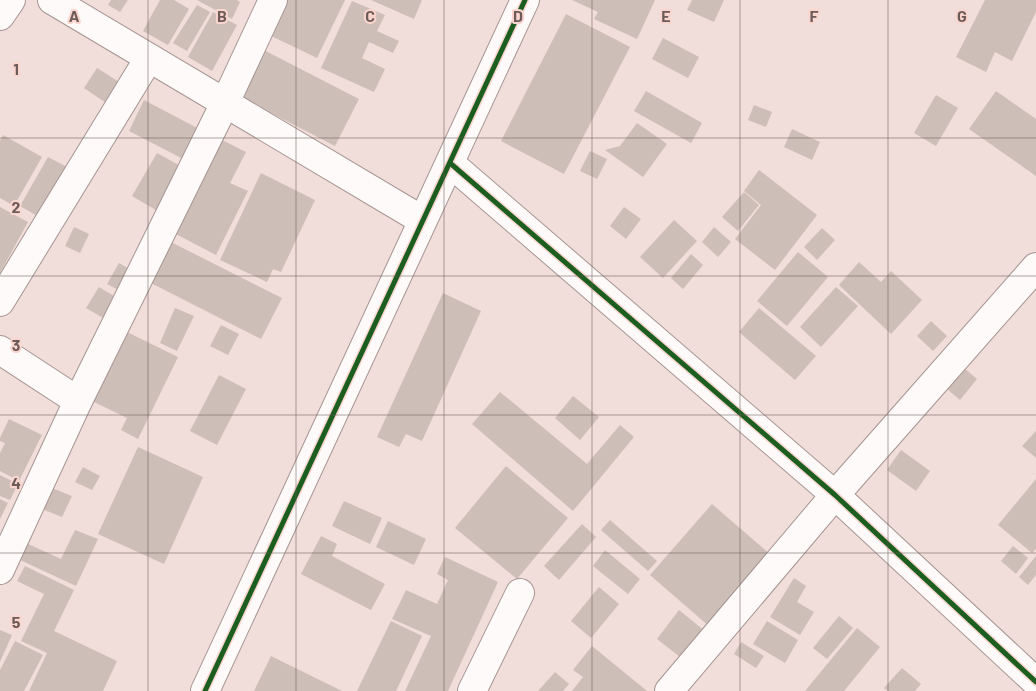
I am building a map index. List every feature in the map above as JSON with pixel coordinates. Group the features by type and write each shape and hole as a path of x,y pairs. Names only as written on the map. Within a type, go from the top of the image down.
{"street":[{"path":"0,16 11,0"},
{"path":"52,0 422,220"},
{"path":"0,570 78,402 225,103 272,0"},
{"path":"205,691 525,0"},
{"path":"0,302 149,58"},
{"path":"450,163 835,495 1036,682"},
{"path":"669,691 835,495 1036,267"},
{"path":"0,350 78,402"},
{"path":"472,691 520,593"}],"building":[{"path":"111,0 128,0 120,12 108,5"},
{"path":"160,0 174,0 189,9 168,45 143,31"},
{"path":"197,0 237,0 240,2 232,19"},
{"path":"281,0 345,0 317,58 265,33"},
{"path":"371,0 422,0 414,19"},
{"path":"572,0 655,0 637,39 594,19 598,12"},
{"path":"692,0 724,0 714,22 687,10"},
{"path":"985,0 1036,0 1036,12 1012,61 995,52 986,72 956,57"},
{"path":"352,1 385,15 377,31 399,41 393,53 369,42 362,58 385,69 374,92 321,68"},
{"path":"197,5 210,12 187,51 173,43"},
{"path":"213,12 237,25 212,71 188,57"},
{"path":"566,14 630,47 564,174 501,141"},
{"path":"663,38 699,57 688,78 652,59"},
{"path":"256,46 359,99 335,146 232,93"},
{"path":"97,68 119,82 106,103 84,88"},
{"path":"646,91 702,123 691,143 634,111"},
{"path":"996,91 1036,119 1036,176 969,129"},
{"path":"936,95 958,108 936,146 914,133"},
{"path":"144,100 201,130 185,160 129,131"},
{"path":"754,105 772,112 766,127 748,120"},
{"path":"637,123 667,144 643,177 605,150 620,146"},
{"path":"792,129 820,142 812,160 784,147"},
{"path":"3,135 42,157 14,206 0,198 0,141"},
{"path":"212,135 246,152 230,183 248,191 216,255 170,231"},
{"path":"590,151 607,159 597,179 580,171"},
{"path":"157,153 184,168 159,212 132,196"},
{"path":"48,157 67,167 39,217 20,206"},
{"path":"759,170 817,215 775,270 735,239 761,205 744,191"},
{"path":"261,173 315,200 281,272 273,269 267,282 220,260"},
{"path":"744,192 759,205 738,231 722,217"},
{"path":"0,207 28,222 0,273"},
{"path":"624,207 641,219 626,239 610,226"},
{"path":"674,220 697,241 663,278 640,257"},
{"path":"74,227 89,234 80,253 65,246"},
{"path":"714,227 731,242 718,257 702,242"},
{"path":"822,228 835,240 817,260 804,247"},
{"path":"163,238 282,298 261,339 143,279"},
{"path":"798,252 828,277 787,326 757,301"},
{"path":"691,254 703,265 683,289 671,278"},
{"path":"859,262 881,282 891,271 922,300 891,334 839,285"},
{"path":"119,263 136,273 124,293 107,284"},
{"path":"99,287 122,301 110,322 86,308"},
{"path":"836,287 858,306 821,347 800,327"},
{"path":"443,293 481,311 422,441 406,434 399,447 377,437"},
{"path":"175,308 194,316 177,351 160,343"},
{"path":"759,308 816,356 795,380 739,332"},
{"path":"931,321 947,336 933,351 917,336"},
{"path":"221,325 239,334 228,355 210,346"},
{"path":"127,332 178,357 138,439 121,430 127,418 92,401"},
{"path":"964,368 977,379 960,400 947,389"},
{"path":"219,375 246,389 217,445 190,431"},
{"path":"500,392 587,464 620,425 634,437 573,511 472,424"},
{"path":"573,396 599,417 580,440 555,418"},
{"path":"9,419 42,435 19,481 0,471 0,453 5,443 0,441 0,438"},
{"path":"1036,431 1036,458 1022,446"},
{"path":"138,447 203,477 164,564 98,534"},
{"path":"901,450 930,471 916,491 887,470"},
{"path":"506,466 568,518 517,579 455,528"},
{"path":"83,467 100,476 92,490 75,482"},
{"path":"0,475 18,484 10,500 0,496"},
{"path":"1036,479 1036,549 1032,553 998,525"},
{"path":"52,488 72,496 62,517 42,509"},
{"path":"0,499 8,503 0,519"},
{"path":"344,501 382,518 370,544 332,526"},
{"path":"712,504 771,555 710,627 650,575"},
{"path":"610,520 657,561 648,571 601,530"},
{"path":"388,521 426,539 414,565 376,547"},
{"path":"582,524 596,537 559,580 544,566"},
{"path":"75,530 98,539 76,586 18,559 26,543 61,559"},
{"path":"321,536 337,544 332,556 385,584 371,610 301,574"},
{"path":"1013,546 1028,558 1016,574 1001,561"},
{"path":"605,550 640,579 628,594 593,566"},
{"path":"1036,556 1036,575 1028,585 1019,577"},
{"path":"445,557 498,582 448,691 405,691 431,636 392,619 406,590 437,604 448,580 437,574"},
{"path":"25,566 74,590 54,631 117,661 103,691 29,691 47,653 21,641 44,594 17,581"},
{"path":"794,578 806,586 797,602 814,612 800,635 770,617"},
{"path":"599,587 619,604 591,638 571,621"},
{"path":"679,610 706,632 684,660 657,639"},
{"path":"839,616 853,628 827,659 813,648"},
{"path":"391,621 422,636 396,691 357,691"},
{"path":"767,621 798,640 785,663 753,644"},
{"path":"857,628 880,647 844,691 805,691"},
{"path":"0,630 12,635 0,662"},
{"path":"15,641 43,655 24,691 0,691 0,670"},
{"path":"741,642 764,656 756,668 734,654"},
{"path":"592,646 647,691 572,691 583,677 573,670"},
{"path":"271,656 342,691 254,691"},
{"path":"902,668 921,684 915,691 888,691 884,688"},
{"path":"555,672 569,684 563,691 538,691"}],"cycle path":[{"path":"205,691 525,0"},
{"path":"450,163 835,495 1036,682"}]}
